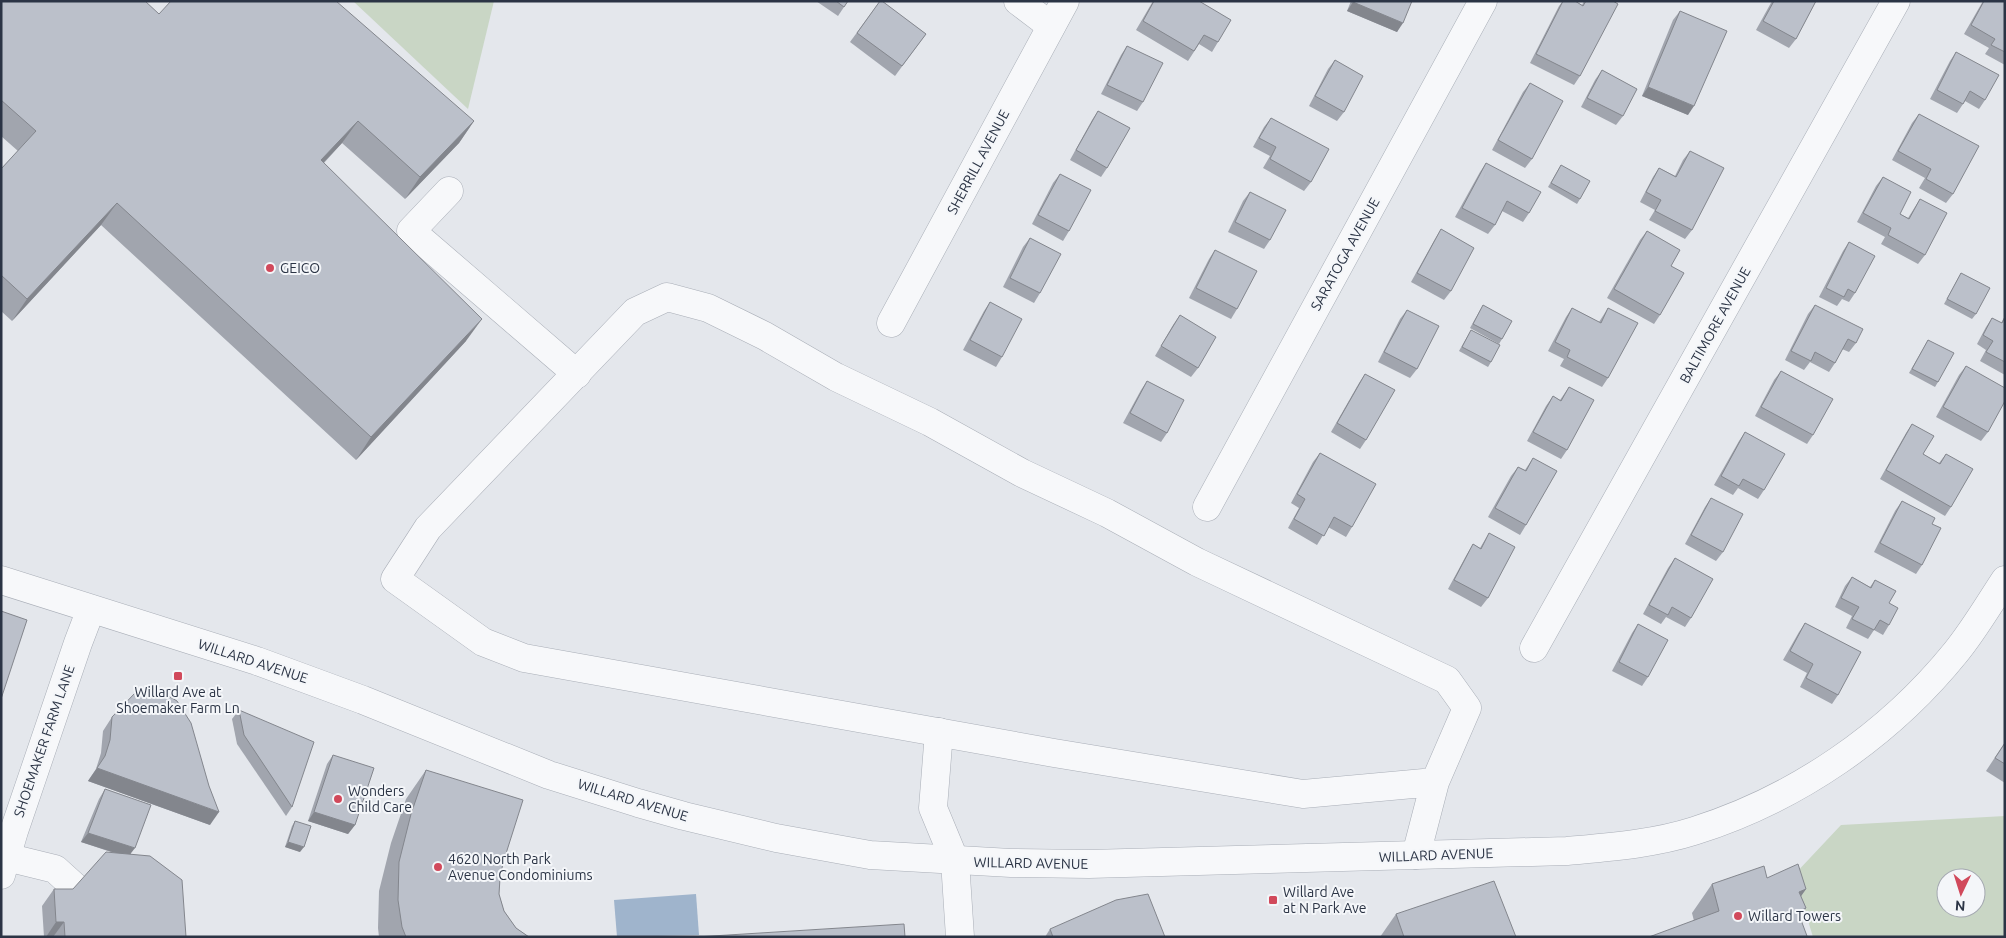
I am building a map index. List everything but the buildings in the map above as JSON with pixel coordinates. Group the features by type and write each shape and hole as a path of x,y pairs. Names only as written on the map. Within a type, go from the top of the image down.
{"street":[{"path":"1018,1 1051,26"},
{"name":"SHERRILL AVENUE","path":"891,323 1064,1"},
{"name":"SARATOGA AVENUE","path":"1207,507 1483,1"},
{"name":"BALTIMORE AVENUE","path":"1534,648 1896,1"},
{"path":"449,191 411,231 577,374"},
{"path":"1416,855 1435,782 1446,752 1467,708 1447,680 1197,562 1107,513 1022,473 930,422 836,377 708,308 667,297 635,312 428,528 395,579 483,642 524,658 1063,755 1303,794 1435,782"},
{"name":"WILLARD AVENUE","path":"1,580 226,651 316,682 550,775 638,804 730,827 834,849 895,858 1089,864 1567,851 1636,844 1693,831 1754,808 1844,756 1894,717 1917,696 1956,652 2005,580"},
{"name":"SHOEMAKER FARM LANE","path":"3,866 7,829 91,609"},
{"path":"939,732 933,808 955,861 960,937"},
{"path":"3,866 55,868 76,888"}],"green space":[{"path":"353,1 494,1 468,109"},
{"path":"2005,816 2005,937 1813,937 1794,875 1841,825"}],"water":[{"path":"696,894 699,935 617,937 614,900"}],"place":[{"name":"GEICO","path":"270,268"},
{"name":"Willard Ave at Shoemaker Farm Ln","path":"178,676"},
{"name":"Wonders Child Care","path":"338,799"},
{"name":"4620 North Park Avenue Condominiums","path":"438,867"},
{"name":"Willard Ave at N Park Ave","path":"1273,900"},
{"name":"Willard Towers","path":"1738,916"}]}
